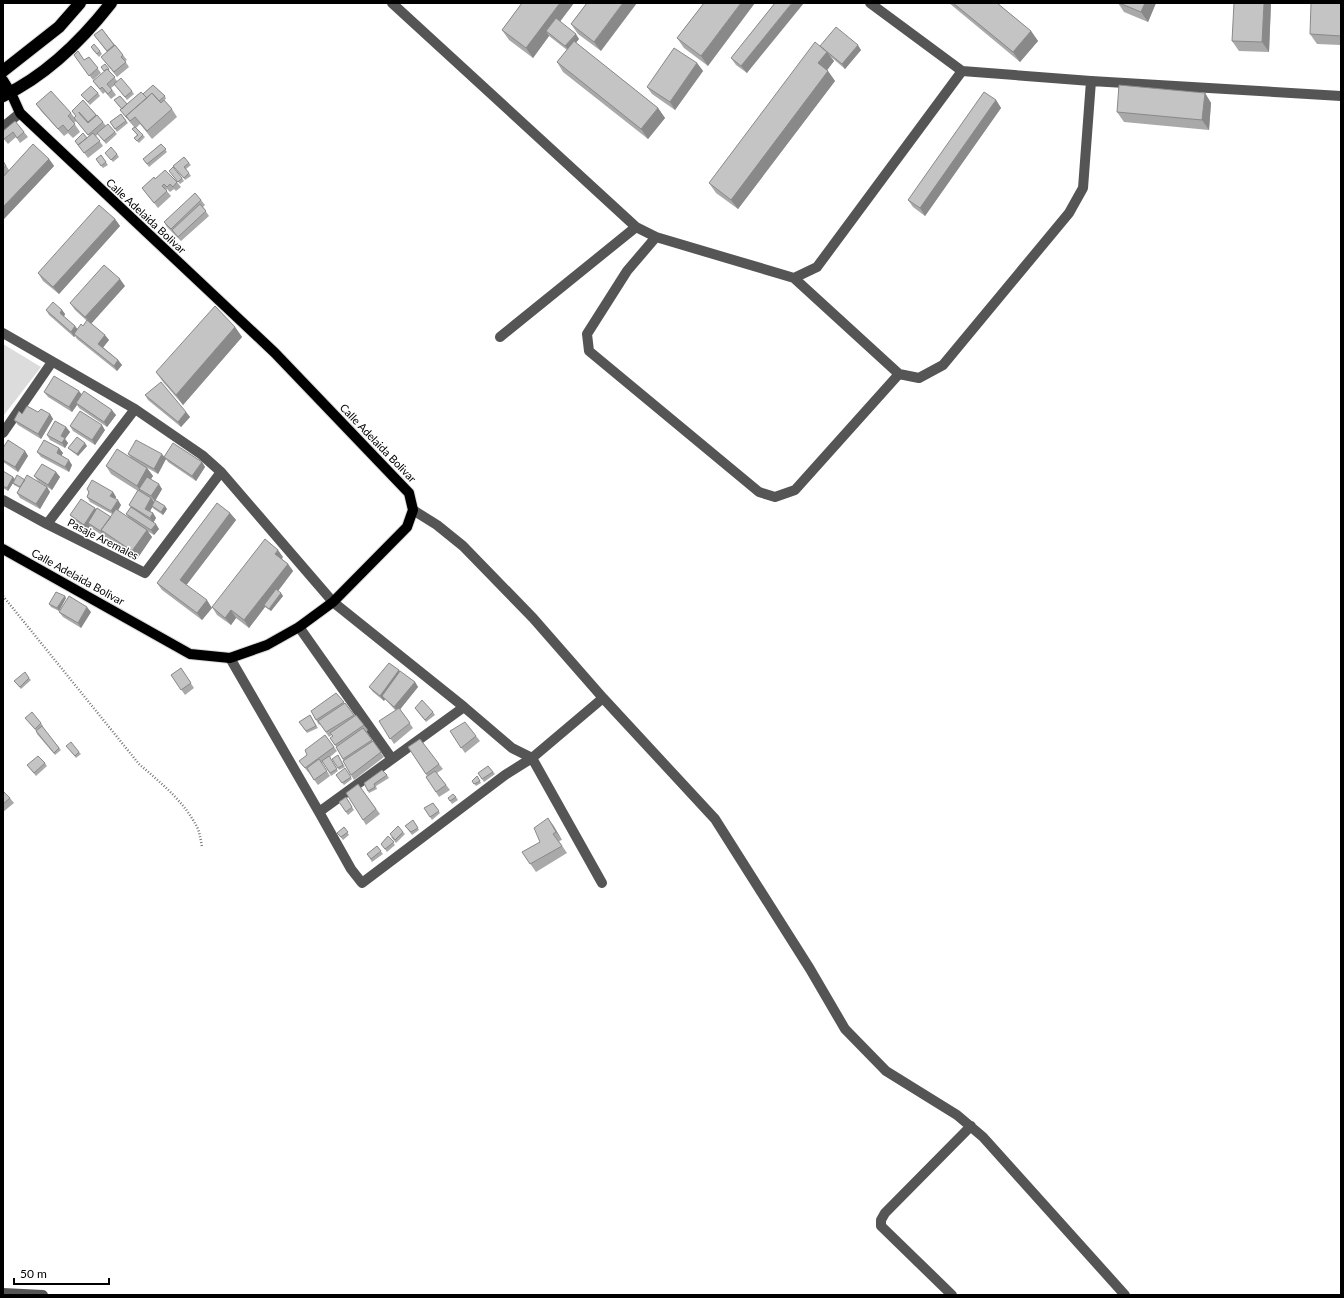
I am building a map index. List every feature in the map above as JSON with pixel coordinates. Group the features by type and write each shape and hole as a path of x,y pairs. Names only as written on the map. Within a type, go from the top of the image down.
{"highway":[{"path":"3,70 59,27 80,3"},
{"path":"7,95 43,71 74,46 111,3"}],"main road":[{"name":"Calle Adelaida Bolivar","path":"3,80 7,95 20,113 275,353 409,493 413,510 407,527 333,602 299,627 267,645 230,658 190,654 3,549"}],"street":[{"path":"392,3 636,227 656,238 794,278 899,374 919,378 943,365 1069,213 1083,188 1091,81"},
{"path":"870,3 962,71 1091,81 1341,96"},
{"path":"794,278 817,267 962,71"},
{"path":"3,127 20,113"},
{"path":"500,337 636,227"},
{"path":"656,238 628,271 587,334 589,351 759,492 775,497 795,490 899,374"},
{"path":"3,333 135,409 202,455 221,472 333,602 464,706 512,748 532,758 602,883"},
{"path":"3,433 52,362"},
{"path":"47,524 135,409"},
{"name":"Pasaje Aremales","path":"3,500 47,524 145,573 221,472"},
{"path":"413,510 437,525 463,546 533,618 603,698 715,819 810,969 845,1029 886,1071 957,1115 989,1143 1125,1295"},
{"path":"299,627 392,759"},
{"path":"230,658 351,869 362,883 505,775 532,758 603,698"},
{"path":"319,812 464,706"},
{"path":"952,1295 881,1226 881,1220 886,1213 971,1126"},
{"path":"3,1293 43,1295"}],"path":[{"path":"3,596 139,764 164,785 183,806 198,830 202,847"}],"shaded area":[{"path":"3,344 41,367 4,415 3,414"}],"building":[{"path":"522,3 560,3 526,48 502,30"},
{"path":"587,3 623,3 594,42 571,24"},
{"path":"704,3 741,3 701,56 677,38"},
{"path":"775,3 792,3 741,66 731,58"},
{"path":"953,3 997,3 1031,31 1013,52"},
{"path":"1119,3 1145,3 1141,12"},
{"path":"1234,3 1264,3 1262,42 1232,41"},
{"path":"1311,3 1341,3 1341,36 1310,34"},
{"path":"556,18 576,34 565,46 546,31"},
{"path":"836,27 858,45 842,64 820,46"},
{"path":"102,29 114,45 107,51 94,35"},
{"path":"574,41 658,108 641,129 557,62"},
{"path":"815,42 827,52 818,63 828,71 731,200 709,183"},
{"path":"94,44 100,51 97,54 91,47"},
{"path":"115,45 123,55 121,57 126,62 114,72 101,57"},
{"path":"674,48 697,63 670,102 647,87"},
{"path":"78,51 84,60 89,57 98,68 89,76 74,55"},
{"path":"105,64 109,69 104,71 101,67"},
{"path":"107,69 115,77 107,84 112,90 108,94 102,87 100,89 93,81"},
{"path":"121,78 132,91 125,97 114,84"},
{"path":"153,85 165,96 159,101 152,93 147,98 143,94"},
{"path":"1119,85 1205,93 1202,120 1117,112"},
{"path":"91,86 98,93 88,102 81,95"},
{"path":"51,91 71,113 68,116 75,124 68,131 63,125 58,129 36,104"},
{"path":"141,92 147,98 126,116 127,118 120,110"},
{"path":"984,92 996,100 920,208 908,200"},
{"path":"152,93 161,103 164,100 172,109 147,131 135,117 130,121 126,116"},
{"path":"120,96 127,104 122,109 114,100"},
{"path":"83,100 96,115 88,122 79,112 88,123 97,115 103,122 88,135 74,118 76,116 72,111"},
{"path":"121,114 126,121 115,129 110,122"},
{"path":"15,121 24,132 17,138 13,132 4,139 3,131"},
{"path":"108,124 115,132 104,141 97,133"},
{"path":"135,127 143,135 137,141 134,138 138,135 132,129"},
{"path":"83,133 87,138 78,145 75,141"},
{"path":"93,133 100,141 84,153 78,145"},
{"path":"33,144 49,159 3,207 3,177"},
{"path":"161,144 166,149 147,164 143,159"},
{"path":"111,147 117,154 111,160 105,153"},
{"path":"101,155 106,162 101,166 96,159"},
{"path":"184,157 189,163 184,167 189,173 184,178 173,166"},
{"path":"3,161 6,166 3,168"},
{"path":"173,167 182,178 178,182 169,171"},
{"path":"165,170 177,182 173,187 170,184 167,187 164,184 162,186 167,191 154,203 142,188 154,177 155,179"},
{"path":"195,193 201,200 171,229 164,222"},
{"path":"200,204 206,211 178,237 172,230"},
{"path":"99,205 115,219 53,287 38,273"},
{"path":"104,265 120,279 85,317 70,303"},
{"path":"53,302 62,310 60,313 75,326 71,332 46,310"},
{"path":"215,306 235,327 176,395 156,372"},
{"path":"87,320 105,335 98,344 118,360 114,366 74,334 81,324 83,326"},
{"path":"54,376 79,391 69,407 44,392"},
{"path":"161,382 186,412 178,422 145,395"},
{"path":"84,391 112,410 104,422 76,403"},
{"path":"27,406 38,412 41,409 50,414 38,434 14,420 19,411 22,414"},
{"path":"80,411 102,425 92,440 70,426"},
{"path":"55,421 66,427 61,436 65,438 62,443 47,435"},
{"path":"77,437 85,443 77,454 68,448"},
{"path":"8,440 25,451 15,467 3,460 3,448"},
{"path":"44,440 59,448 57,453 69,460 65,467 37,452"},
{"path":"136,440 162,454 154,469 128,454"},
{"path":"173,443 202,462 192,476 164,457"},
{"path":"117,449 147,468 137,486 106,466"},
{"path":"42,464 56,472 48,485 34,476"},
{"path":"3,471 13,477 7,488 3,486"},
{"path":"17,475 25,480 20,487 13,483"},
{"path":"27,475 47,487 36,504 17,493"},
{"path":"147,477 159,484 151,496 139,489"},
{"path":"92,480 113,492 110,496 118,500 111,511 87,497 89,492 87,489"},
{"path":"138,490 151,498 145,509 153,513 150,518 129,505"},
{"path":"81,499 95,508 84,525 70,515"},
{"path":"155,500 165,506 161,512 152,506"},
{"path":"217,503 230,513 180,580 207,600 197,613 157,583"},
{"path":"131,507 156,524 151,530 126,514"},
{"path":"97,508 111,517 101,530 102,532 88,523"},
{"path":"116,509 147,530 132,551 101,530"},
{"path":"265,539 278,550 275,554 288,564 244,620 231,610 225,618 212,607"},
{"path":"276,589 281,593 269,609 264,605"},
{"path":"56,592 65,596 57,608 49,604"},
{"path":"69,596 87,607 78,623 59,612"},
{"path":"389,663 399,670 380,696 369,687"},
{"path":"181,668 191,683 181,690 171,675"},
{"path":"400,671 415,682 394,707 382,696"},
{"path":"25,672 29,678 20,687 14,681"},
{"path":"336,693 344,702 316,720 311,711"},
{"path":"422,700 433,712 425,720 415,708"},
{"path":"345,703 354,715 326,732 318,721"},
{"path":"399,708 410,723 390,739 379,721"},
{"path":"32,712 41,723 35,729 25,718"},
{"path":"310,715 316,726 306,731 299,722"},
{"path":"356,715 364,725 335,745 330,738 333,736 330,733"},
{"path":"465,722 476,736 461,748 450,731"},
{"path":"42,726 59,748 54,753 36,731"},
{"path":"363,728 372,740 343,759 336,747"},
{"path":"325,735 334,747 305,768 299,761 307,755 305,750"},
{"path":"420,739 439,764 426,774 408,747"},
{"path":"373,741 381,752 351,775 343,761"},
{"path":"71,742 79,752 75,756 66,746"},
{"path":"338,755 343,765 338,768 332,759"},
{"path":"38,756 45,763 34,773 27,765"},
{"path":"329,756 337,769 330,773 322,761"},
{"path":"319,759 327,771 314,780 307,768"},
{"path":"488,766 493,772 482,779 478,773"},
{"path":"345,768 351,777 342,783 336,775"},
{"path":"382,770 387,775 374,784 375,787 368,791 364,783"},
{"path":"435,771 446,785 436,792 426,777"},
{"path":"477,776 480,781 474,784 472,781"},
{"path":"358,784 376,809 363,820 346,793"},
{"path":"3,791 10,798 3,804"},
{"path":"453,794 456,797 450,801 448,798"},
{"path":"346,797 352,807 346,812 339,802"},
{"path":"433,803 439,811 430,817 424,808"},
{"path":"548,818 556,832 553,834 562,846 530,864 522,852 540,842 534,828"},
{"path":"413,820 418,828 411,832 405,826"},
{"path":"398,826 403,832 395,840 390,834"},
{"path":"344,827 348,832 341,837 337,833"},
{"path":"388,836 394,842 385,849 381,844"},
{"path":"377,846 381,851 371,859 367,854"}]}
